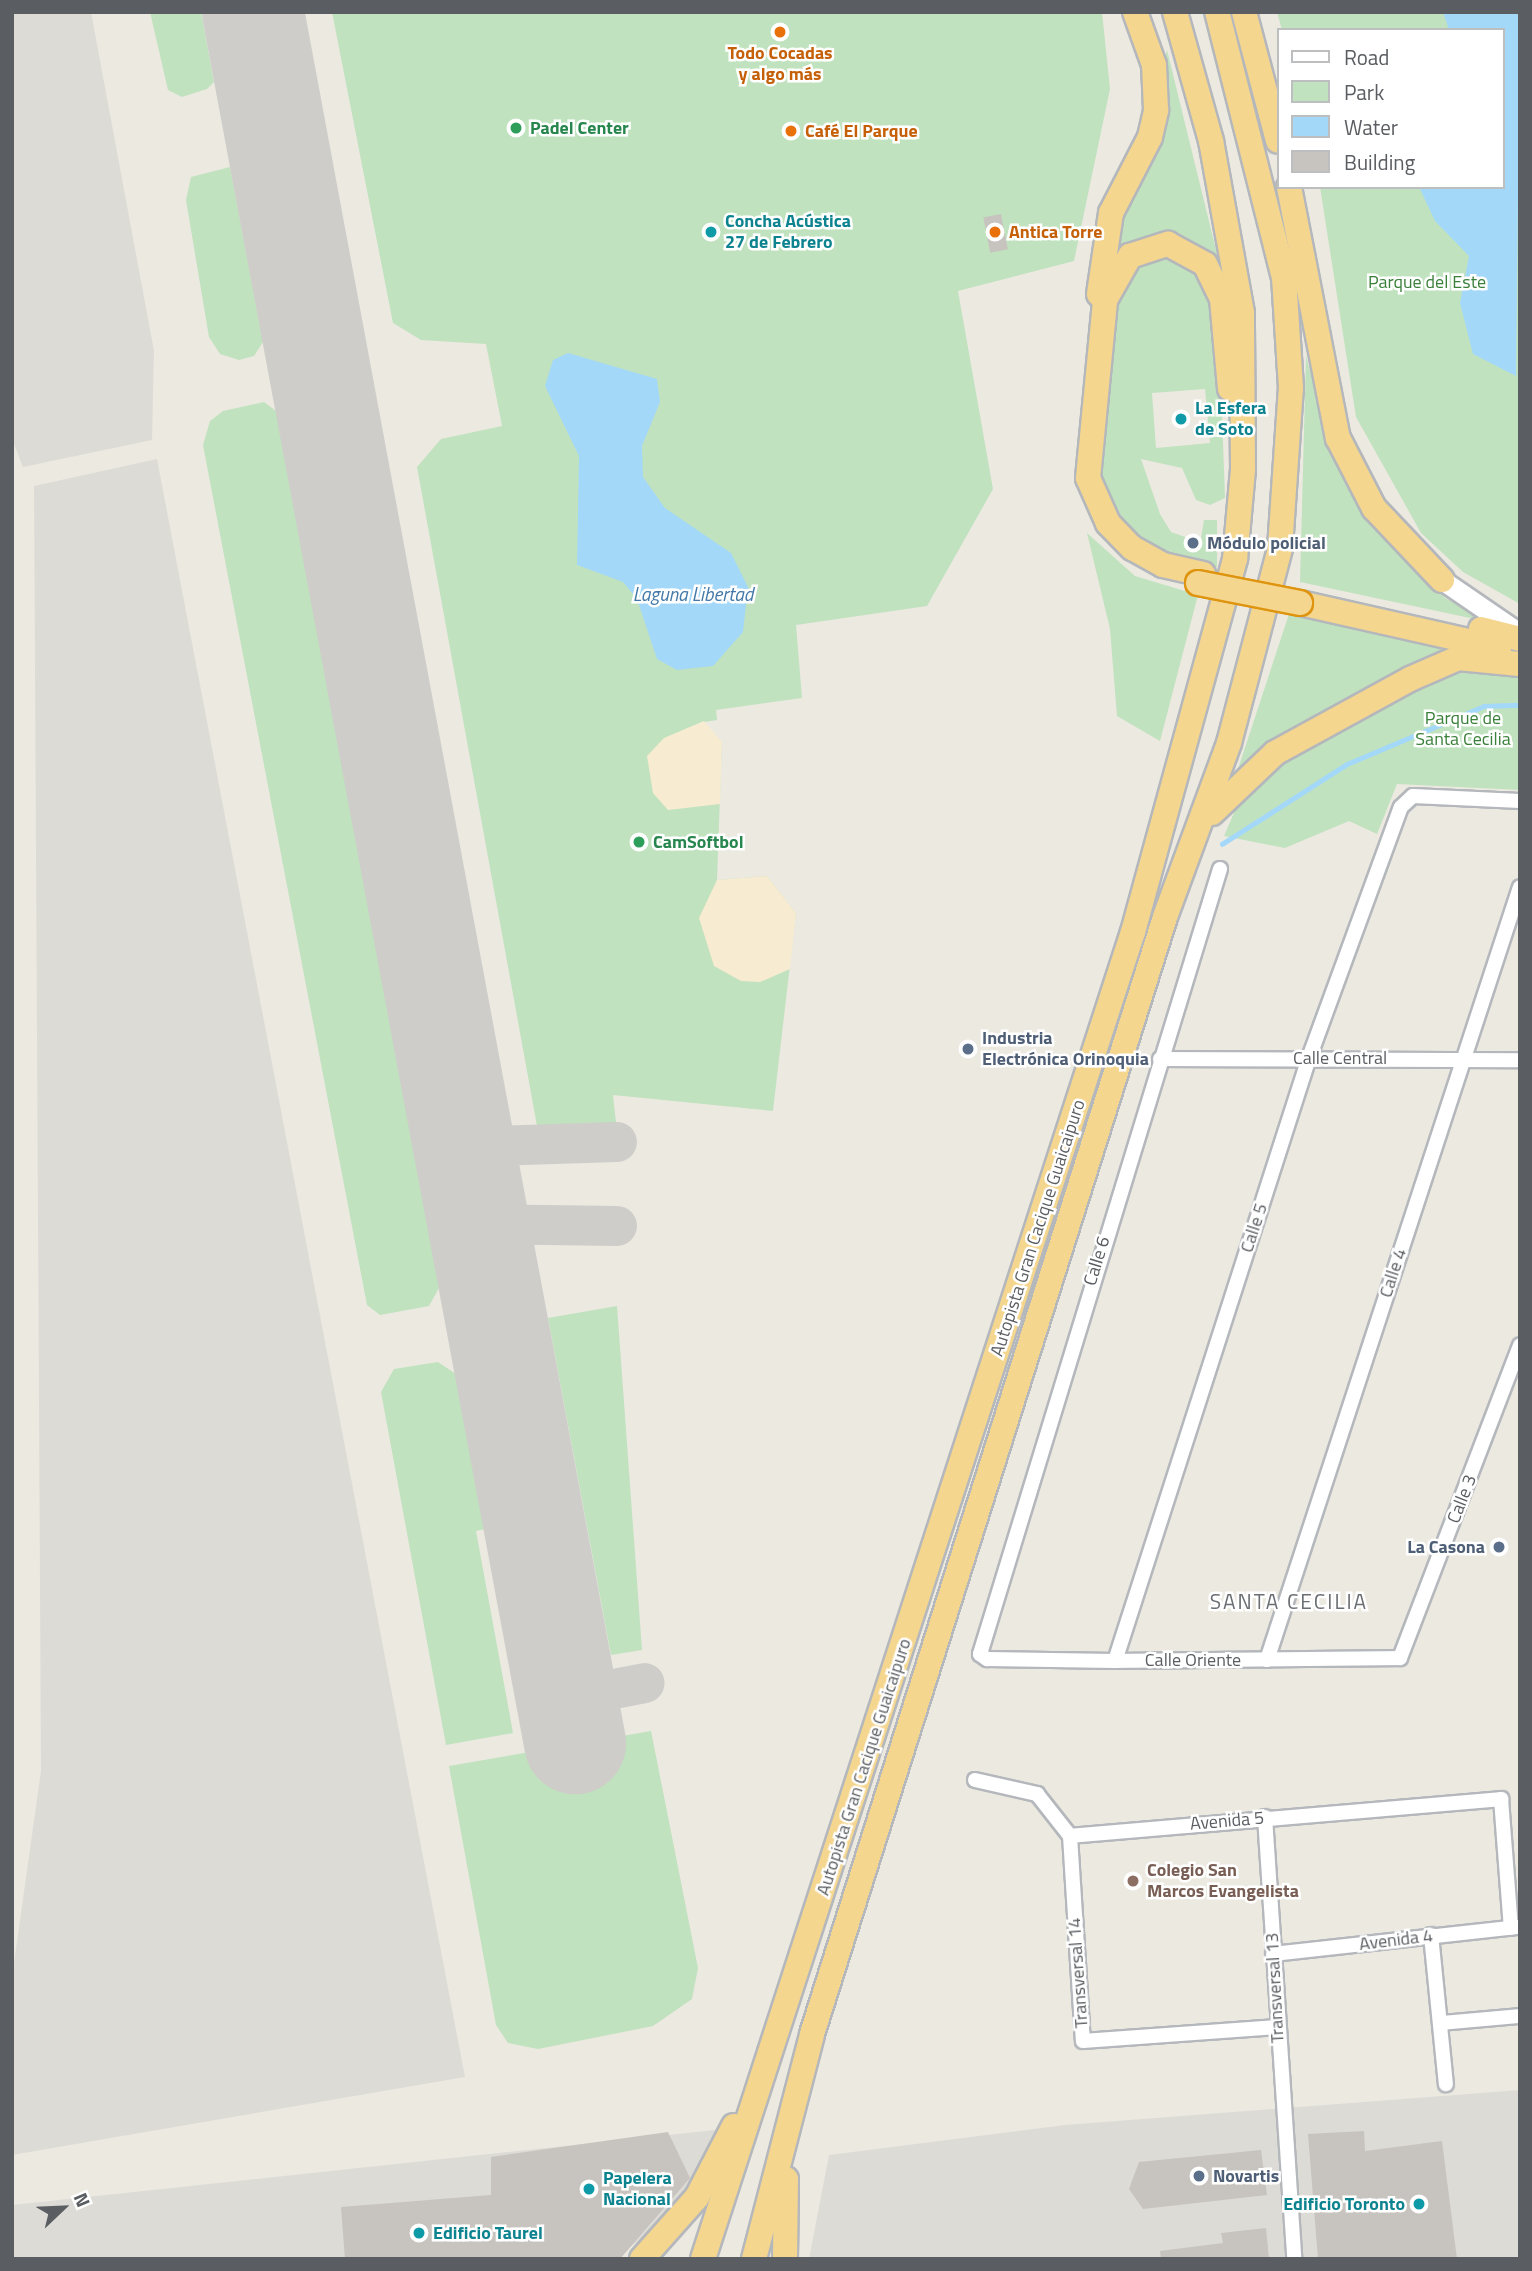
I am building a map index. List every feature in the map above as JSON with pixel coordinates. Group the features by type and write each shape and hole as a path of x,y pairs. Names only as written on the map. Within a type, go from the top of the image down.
{"highway":[{"path":"1135,12 1157,97 1150,137 1109,221 1083,409 1081,483 1100,526 1119,546 1150,568 1520,639"},
{"name":"Autopista Gran Cacique Guaicaipuro","path":"703,2259 1133,932 1226,599 1243,470 1245,367 1236,276 1211,141 1175,12"},
{"name":"Autopista Gran Cacique Guaicaipuro","path":"754,2259 797,2090 1165,917 1201,827 1280,548 1291,388 1284,278 1217,12"},
{"path":"1244,12 1276,133"},
{"path":"1289,189 1338,438 1374,508 1442,580"},
{"path":"1200,579 1163,565 1126,543 1100,510 1088,478 1105,300 1130,256 1153,246 1181,247 1213,274 1222,299 1243,470"},
{"path":"1301,599 1520,655"},
{"path":"1201,827 1260,763 1410,679 1458,658 1490,657 1520,664"},
{"path":"642,2259 697,2197 787,2004"},
{"path":"785,2259 783,2207 797,2090"}],"main road":[{"path":"1442,580 1520,620"},
{"path":"1442,580 1467,603 1520,631"}],"street":[{"name":"Calle 5","path":"1115,1661 1309,1058 1405,800 1520,800"},
{"name":"Calle 6","path":"980,1654 1220,869"},
{"name":"Calle 4","path":"1267,1660 1520,887"},
{"name":"Calle Central","path":"1160,1059 1520,1060"},
{"name":"Calle 3","path":"1405,1653 1520,1345"},
{"name":"Calle Oriente","path":"980,1654 987,1659 1394,1661 1405,1653"},
{"path":"975,1780 1037,1794 1070,1836"},
{"name":"Avenida 5","path":"1070,1836 1265,1817 1501,1799 1516,1927"},
{"name":"Transversal 13","path":"1265,1817 1294,2259"},
{"name":"Transversal 14","path":"1070,1836 1083,2041 1277,2027"},
{"name":"Avenida 4","path":"1273,1954 1516,1927"},
{"path":"1431,1936 1446,2084"},
{"path":"1441,2023 1520,2016"}],"shaded area":[{"path":"12,12 91,12 154,351 152,440 23,467 12,439"},
{"path":"157,459 465,2077 12,2155 12,1977 41,1771 34,486"},
{"path":"1520,2090 1520,2259 809,2259 829,2155 1065,2125"},
{"path":"715,2130 699,2177 665,2220 615,2259 12,2259 12,2205"}],"green space":[{"path":"150,12 201,12 214,82 207,89 182,97 168,90"},
{"path":"332,12 1102,12 1110,89 1074,261 958,291 993,489 927,606 796,625 802,698 716,710 717,720 704,722 722,742 717,880 767,876 796,913 773,1111 613,1095 617,1132 537,1126 417,467 441,439 502,426 486,344 421,340 393,323"},
{"name":"Parque del Este","path":"1277,12 1520,12 1520,604 1463,572 1421,533 1356,417 1320,189 1504,189 1504,28 1281,28"},
{"path":"1167,50 1219,262 1178,238 1111,267"},
{"path":"230,167 263,342 254,356 239,360 220,354 209,337 186,200 191,177"},
{"path":"1175,255 1196,263 1218,304 1225,498 1210,505 1196,500 1182,468 1141,459 1160,514 1171,532 1185,537 1185,548 1199,550 1204,520 1217,520 1217,567 1171,560 1135,539 1107,502 1096,463 1120,288 1145,258","holes":["1205,389 1210,443 1156,448 1152,393"]},
{"path":"1306,356 1324,424 1396,546 1445,598 1489,622 1300,582"},
{"path":"264,402 276,411 440,1286 429,1306 380,1315 367,1305 203,445 210,421 223,411"},
{"path":"1087,533 1135,576 1198,595 1160,741 1117,716 1110,629"},
{"path":"1290,611 1474,647 1280,735 1238,769"},
{"name":"Parque de Santa Cecilia","path":"1471,669 1520,677 1520,790 1397,784 1377,834 1349,821 1285,848 1224,836 1239,801 1262,774 1445,674"},
{"path":"617,1306 642,1650 611,1655 548,1318"},
{"path":"438,1362 456,1374 485,1529 476,1531 513,1733 446,1745 381,1392 394,1369"},
{"path":"651,1731 698,1968 692,1999 653,2026 538,2049 508,2043 496,2025 449,1766"}],"sand":[{"path":"704,721 722,742 720,804 668,810 653,793 647,756 664,738"},
{"path":"767,876 796,913 790,969 760,982 741,981 714,966 699,918 717,880"}],"water":[{"path":"1443,12 1520,12 1516,376 1473,354 1460,303 1469,256 1435,221 1420,189 1504,189 1504,28 1448,28"},
{"name":"Laguna Libertad","path":"568,353 657,379 660,402 642,446 643,477 665,508 731,553 748,587 743,632 713,666 677,670 657,659 637,599 623,582 577,565 579,456 545,386 553,360"}],"building":[{"name":"Antica Torre","path":"1001,214 1008,249 990,253 983,217"},
{"path":"1364,2131 1365,2151 1442,2141 1457,2259 1318,2259 1308,2134"},
{"name":"Papelera Nacional","path":"668,2132 690,2178 620,2259 345,2259 341,2207 491,2195 491,2157"},
{"name":"Novartis","path":"1261,2150 1267,2195 1143,2209 1129,2189 1139,2162"},
{"path":"1266,2228 1269,2259 1161,2259 1160,2251 1223,2243 1221,2233"}],"waterway":[{"path":"1222,844 1347,764 1484,706 1520,705"}],"taxiway":[{"path":"465,1147 617,1142"},
{"path":"480,1224 617,1226"},
{"path":"567,1698 645,1683"}],"runway":[{"path":"253,12 575,1743"}],"place":[{"name":"Todo Cocadas y algo más","path":"780,32"},
{"name":"Padel Center","path":"516,128"},
{"name":"Café El Parque","path":"791,131"},
{"name":"Concha Acústica 27 de Febrero","path":"711,232"},
{"name":"Antica Torre","path":"995,232"},
{"name":"La Esfera de Soto","path":"1181,419"},
{"name":"Módulo policial","path":"1193,543"},
{"name":"CamSoftbol","path":"639,842"},
{"name":"Industria Electrónica Orinoquia","path":"968,1049"},
{"name":"La Casona","path":"1499,1547"},
{"name":"Colegio San Marcos Evangelista","path":"1133,1881"},
{"name":"Novartis","path":"1199,2176"},
{"name":"Papelera Nacional","path":"589,2189"},
{"name":"Edificio Toronto","path":"1419,2204"},
{"name":"Edificio Taurel","path":"419,2233"}],"district":[{"name":"SANTA CECILIA","path":"1289,1601"}]}
